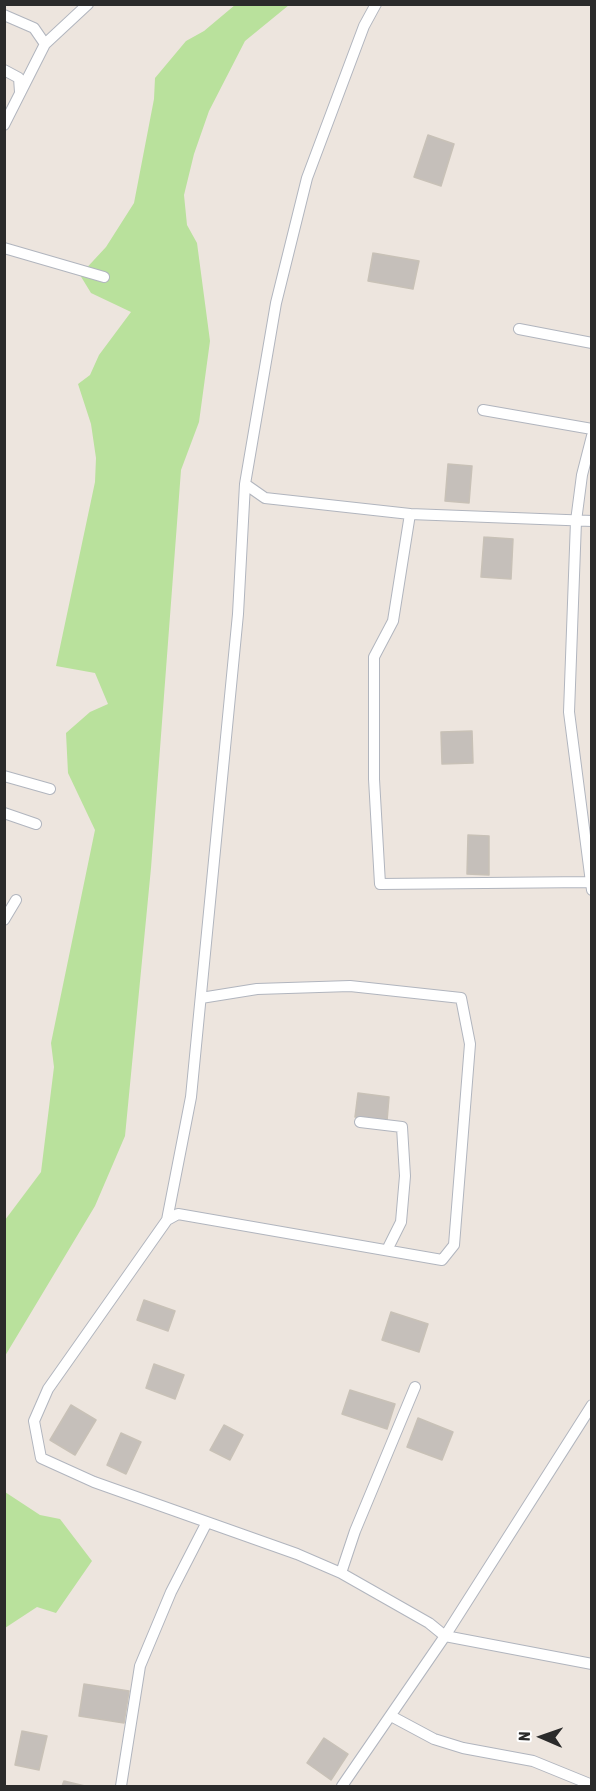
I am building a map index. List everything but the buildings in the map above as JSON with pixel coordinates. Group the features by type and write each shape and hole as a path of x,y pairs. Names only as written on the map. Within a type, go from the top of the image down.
{"street":[{"path":"4,125 45,44 88,4"},
{"path":"376,4 364,26 307,178 276,303 245,484 238,614 191,1097 167,1220 48,1389 34,1421 40,1458 94,1482 297,1554 341,1573 429,1623 445,1636 591,1664"},
{"path":"4,15 34,28 45,44"},
{"path":"4,70 19,78 20,92"},
{"path":"4,248 104,277"},
{"path":"519,328 591,343"},
{"path":"483,411 591,429"},
{"path":"410,514 393,621 374,657 374,779 380,884 591,886 569,712 576,521 582,475 591,436"},
{"path":"245,484 265,498 410,514 591,521"},
{"path":"4,776 50,789"},
{"path":"4,813 36,824"},
{"path":"4,920 16,900"},
{"path":"167,1220 178,1214 442,1260 454,1245 470,1044 461,998 350,986 257,989 201,998"},
{"path":"360,1122 402,1127 405,1176 401,1222 387,1250"},
{"path":"341,1573 355,1531 416,1387"},
{"path":"342,1786 445,1636 591,1405"},
{"path":"121,1786 140,1666 171,1592 207,1522"},
{"path":"391,1716 434,1739 463,1748 533,1761 591,1785"}],"green space":[{"path":"235,5 289,5 245,41 209,111 194,154 184,195 187,225 197,243 210,341 199,422 181,470 151,868 125,1136 95,1206 5,1356 5,1220 41,1172 54,1067 51,1043 95,830 68,773 66,733 90,712 108,704 95,673 56,666 95,482 96,458 91,424 78,384 90,375 99,355 131,312 91,293 80,275 106,247 134,203 154,99 155,78 186,41 204,31"},
{"path":"5,1492 40,1515 60,1519 92,1561 56,1613 37,1607 5,1628"}]}
